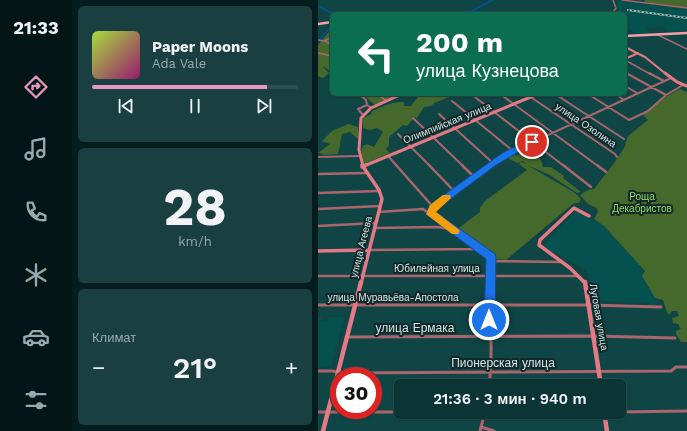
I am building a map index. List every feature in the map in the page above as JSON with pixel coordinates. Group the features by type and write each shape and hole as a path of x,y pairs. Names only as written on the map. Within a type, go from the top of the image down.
{"main road":[{"path":"318,24 330,22"},
{"path":"627,36 687,33"}],"street":[{"path":"613,0 616,8 613,12"},
{"path":"622,0 687,8"},
{"path":"658,35 687,49"},
{"path":"324,41 330,38"},
{"path":"318,40 330,44"},
{"path":"627,49 638,53 672,78 687,86"},
{"path":"627,58 638,53"},
{"path":"318,54 330,56"},
{"path":"627,60 664,81"},
{"path":"627,73 666,95"},
{"path":"431,214 434,208 454,191 493,163 513,151 672,78"},
{"path":"591,96 608,108 630,120 648,111 666,95 683,85"},
{"path":"627,87 637,93"},
{"path":"361,96 372,108"},
{"path":"380,96 387,101"},
{"path":"380,191 362,167 360,156 360,121 363,115 372,108 397,96"},
{"path":"474,96 591,186"},
{"path":"503,96 606,172"},
{"path":"558,96 624,139"},
{"path":"618,96 624,100"},
{"name":"Олимпийская улица","path":"362,167 531,97"},
{"name":"улица Озолина","path":"531,97 615,154 617,157"},
{"path":"452,101 513,151"},
{"path":"363,115 358,109 368,105"},
{"path":"439,114 493,163"},
{"path":"413,118 474,177"},
{"path":"398,134 454,191"},
{"path":"318,157 360,156"},
{"path":"388,156 434,208"},
{"path":"318,174 366,174"},
{"path":"318,193 380,191"},
{"name":"улица Агеева","path":"339,367 379,212 382,199 380,191"},
{"path":"318,209 380,206"},
{"name":"Луговая улица","path":"589,216 574,208 540,240 539,245 580,276 585,282 600,379"},
{"path":"379,212 423,209 491,257 489,305 490,379"},
{"path":"318,226 376,224"},
{"path":"375,228 438,227 452,229"},
{"path":"318,251 480,249"},
{"path":"491,261 562,262"},
{"name":"Юбилейная улица","path":"318,276 580,276"},
{"name":"улица Муравьёва-Апостола","path":"318,305 588,305 661,307"},
{"name":"улица Ермака","path":"347,337 593,336 675,338"},
{"name":"Пионерская улица","path":"382,373 671,372 676,367 687,367"},
{"name":"Пионерская улица","path":"318,371 330,372"},
{"name":"улица Агеева","path":"323,431 330,404"},
{"path":"626,412 687,411"},
{"path":"318,412 394,412"},
{"path":"483,419 481,429 494,431"},
{"path":"605,419 607,431"}],"shaded area":[{"path":"617,0 687,10 687,30 668,32 663,26 646,28 651,34 640,35 627,28 627,12 616,12 618,10"},
{"path":"576,211 604,226 638,264 644,271 642,276 658,304 652,306 650,303 595,301 590,278 586,270 555,252 553,254 546,249 544,245"},
{"path":"329,317 344,317 331,367 318,367 318,318 322,318 321,321 328,321"}],"green space":[{"path":"645,0 687,0 687,8 644,2"},
{"path":"330,30 330,71 322,66 329,73 323,78 318,76 318,45"},
{"name":"Роща Декабристов","path":"680,89 687,92 687,342 681,342 676,334 676,331 681,329 678,324 673,323 672,318 679,316 677,311 672,311 669,315 663,300 655,298 642,276 645,271 604,226 594,219 598,212 597,208 588,204 580,195 588,190 594,189 624,148 628,136 648,120 643,115 667,96"},
{"path":"364,96 395,96 375,105"},
{"path":"418,96 452,96 434,103 431,106 424,107 417,118 411,116 413,119 407,126 403,125 389,137 389,145 386,149 390,153 364,164 361,151 363,146 367,144 374,147 383,132 377,128 370,130 363,128 363,118 372,114 371,112 382,106 391,103 404,102 404,106 411,106"},
{"path":"348,124 358,127 358,139 350,132 342,134 338,154 325,155 318,153 330,144 322,141 332,131"},
{"path":"529,152 541,160 543,167 551,167 564,176 563,178 581,192 577,193 550,175 527,165 575,193 581,199 579,203 574,203 506,260 496,259 456,230 480,212 480,208 485,201 527,170 519,164 521,162 527,164 522,161 518,163 509,159 509,157"}],"waterway":[{"path":"470,12 492,0"},
{"path":"318,6 330,12"},
{"path":"318,42 330,27"}],"railway":[{"path":"628,10 687,18"}],"slow traffic":[{"path":"446,198 434,208 431,214 455,231"}],"route":[{"path":"489,320 491,257 431,214 434,208 493,163 507,154 532,142"}]}
